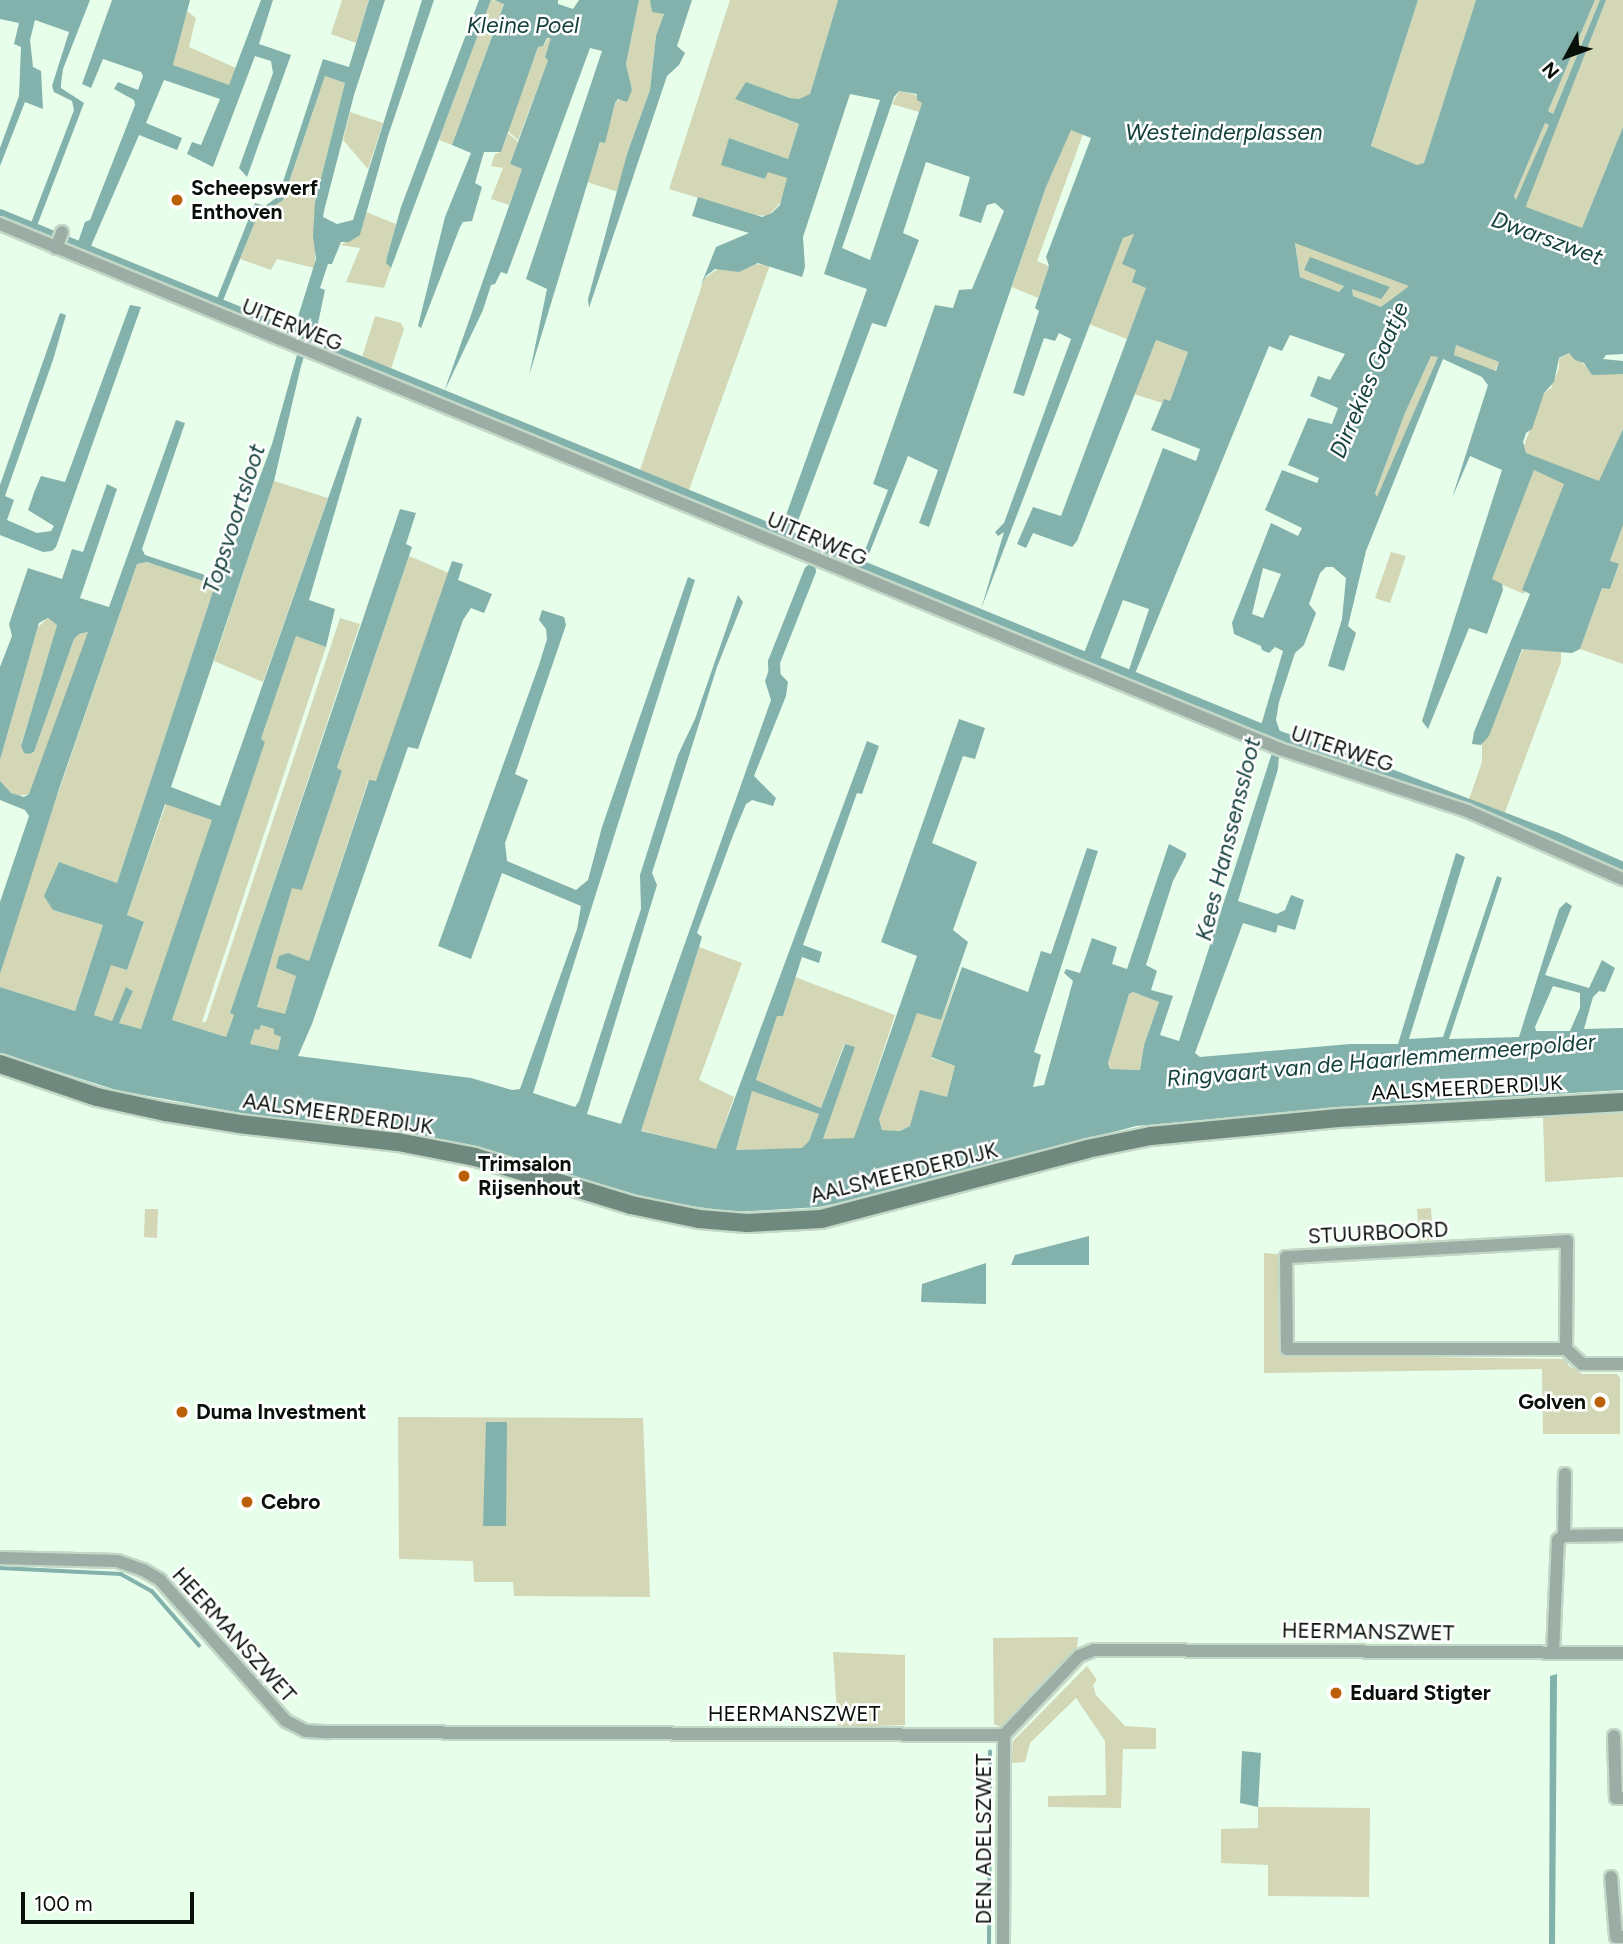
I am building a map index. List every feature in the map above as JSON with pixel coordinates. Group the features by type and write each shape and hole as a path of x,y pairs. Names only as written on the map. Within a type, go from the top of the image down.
{"street":[{"name":"UITERWEG","path":"0,225 59,241 309,354 1276,748 1467,811 1623,879"},
{"name":"AALSMEERDERDIJK","path":"0,1064 97,1097 166,1112 475,1157 631,1205 699,1219 747,1223 821,1219 1087,1149 1151,1136 1338,1118 1623,1102"},
{"name":"STUURBOORD","path":"1566,1349 1567,1241 1286,1257 1287,1349 1566,1349 1582,1364 1623,1364"},
{"path":"1564,1536 1565,1474"},
{"path":"1553,1653 1558,1539 1564,1536 1623,1535"},
{"name":"HEERMANSZWET","path":"0,1558 117,1561 143,1570 160,1580 269,1705 286,1721 306,1731 1004,1735 1079,1656 1094,1650 1623,1653"},
{"name":"DEN ADELSZWET","path":"1003,1944 1004,1735"},
{"path":"1614,1736 1616,1798 1623,1798"},
{"path":"1611,1877 1616,1937 1623,1937"}],"green space":[{"path":"342,0 369,0 356,43 331,34"},
{"path":"491,0 504,3 452,145 439,140"},
{"path":"639,0 650,0 652,11 664,13 656,36 650,90 627,154 618,192 587,182 601,141 604,143 615,103 632,90 626,64"},
{"path":"730,0 838,0 810,94 799,99 790,98 746,82 739,95 775,115 799,124 788,159 729,138 722,165 765,179 768,171 787,178 783,200 768,216 754,215 669,189"},
{"path":"1418,0 1476,0 1424,164 1417,165 1371,147"},
{"path":"1595,0 1600,0 1553,114 1548,111"},
{"path":"1606,0 1623,0 1623,127 1582,229 1526,208 1526,203"},
{"path":"187,11 196,18 189,47 236,68 229,86 173,65"},
{"path":"549,37 552,38 545,56 548,60 518,140 508,131 538,47 543,46"},
{"path":"325,76 345,83 315,202 315,268 277,259 271,270 240,259 257,217 284,198"},
{"path":"899,91 917,95 922,103 919,112 892,104"},
{"path":"350,112 383,123 368,169 343,140"},
{"path":"1545,123 1549,125 1519,200 1516,200 1514,196"},
{"path":"1071,129 1083,134 1037,261 1049,266 1038,298 1012,287 1046,187"},
{"path":"508,133 518,142 510,164 522,169 509,205 491,199 503,168 491,166 495,154 501,152"},
{"path":"366,212 396,224 386,263 391,268 384,288 346,282 360,248 340,245 360,235"},
{"path":"1135,234 1137,270 1147,287 1127,339 1089,324 1123,238"},
{"path":"1295,242 1410,286 1381,307 1353,296 1352,289 1390,287 1311,258 1304,270 1344,285 1339,292 1300,277"},
{"path":"754,264 770,265 685,501 636,482 704,279 719,268 739,272"},
{"path":"375,316 401,323 404,329 387,381 358,370"},
{"path":"1156,340 1188,352 1170,401 1164,400 1162,403 1134,394"},
{"path":"1456,345 1499,362 1495,371 1453,355"},
{"path":"1569,353 1596,374 1623,374 1623,429 1599,482 1526,453 1523,448 1544,393 1551,388 1559,368 1559,359"},
{"path":"1431,356 1438,357 1377,498 1375,493 1405,413"},
{"path":"1534,470 1568,484 1524,594 1491,580"},
{"path":"274,481 328,498 263,682 214,661"},
{"path":"1623,525 1623,664 1580,649 1602,587 1610,589 1619,565 1610,562"},
{"path":"1391,552 1406,556 1390,603 1375,598"},
{"path":"409,556 449,573 376,782 368,781 309,961 296,976 285,1015 257,1007 292,887 302,889 342,771 337,769"},
{"path":"147,562 215,585 117,883 59,862 53,910 103,925 75,1011 0,987 0,974 32,869 137,564"},
{"path":"48,618 57,625 21,745 29,754 34,752 74,639 79,634 89,632 34,786 29,794 18,796 4,789 0,781 0,760 38,627"},
{"path":"340,618 360,624 230,1013 234,1015 226,1037 172,1020 265,742 261,739 296,636 326,647 202,1022 206,1022"},
{"path":"1523,649 1561,652 1561,662 1501,823 1466,808 1482,762 1482,745"},
{"path":"166,804 213,820 141,1029 119,1023 133,991 127,987 112,1021 94,1015 111,964 127,970 144,923 127,915"},
{"path":"699,947 742,963 699,1080 734,1097 716,1150 640,1130"},
{"path":"961,966 931,1058 955,1066 947,1098 900,1131 882,1130 879,1119 917,1012 941,1020"},
{"path":"795,977 895,1015 854,1139 823,1139 854,1047 844,1044 821,1108 756,1081 777,1016 783,1016"},
{"path":"1133,992 1159,1002 1144,1045 1140,1070 1110,1069 1108,1063 1129,994"},
{"path":"260,1025 274,1029 281,1037 278,1050 250,1044 255,1029"},
{"path":"752,1090 819,1114 809,1141 802,1149 736,1150"},
{"path":"1623,1113 1623,1177 1545,1182 1543,1117"},
{"path":"1431,1208 1433,1240 1419,1242 1417,1209"},
{"path":"145,1209 158,1209 157,1238 144,1237"},
{"path":"1264,1253 1278,1254 1281,1355 1565,1359 1569,1366 1582,1374 1617,1374 1620,1378 1620,1434 1543,1434 1542,1369 1264,1373"},
{"path":"398,1417 643,1418 650,1597 514,1596 513,1582 474,1582 473,1561 399,1559"},
{"path":"1078,1637 1077,1650 1005,1729 994,1724 993,1638"},
{"path":"833,1652 905,1655 905,1725 838,1727"},
{"path":"1087,1666 1097,1680 1093,1685 1096,1695 1125,1726 1156,1728 1156,1749 1123,1749 1121,1808 1048,1807 1048,1796 1106,1795 1105,1741 1076,1698 1030,1743 1025,1762 1011,1763 1013,1741"},
{"path":"1258,1807 1370,1808 1369,1897 1268,1896 1268,1865 1221,1863 1221,1829 1258,1828"}],"water":[{"path":"0,0 90,0 63,69 61,84 61,88 84,103 35,231 29,228 74,110 72,101 54,92 52,86 69,32 35,20 30,40 33,67 41,71 43,109 25,102 0,166 0,148 19,96 21,47 14,44 19,23 0,19"},
{"path":"112,0 190,0 173,65 229,85 261,0 273,0 259,44 291,55 247,177 239,168 273,73 271,61 255,56 213,167 187,154 192,142 201,145 220,99 164,80 146,123 182,138 177,150 139,135 88,253 76,248 85,222 90,220 135,105 134,100 114,89 118,82 138,90 143,76 141,72 103,59 91,88 82,84"},
{"name":"Ringvaart van de Haarlemmermeerpolder","path":"369,0 385,0 354,95 324,211 323,217 337,224 353,220 422,0 434,0 388,136 360,235 349,242 341,242 332,264 328,264 320,288 325,290 313,347 307,347 301,366 274,481 171,787 220,806 357,416 362,419 309,600 335,609 326,647 296,636 261,739 265,742 172,1020 226,1037 234,1015 230,1013 400,509 416,513 406,544 412,547 337,768 342,771 302,890 292,888 257,1007 285,1014 296,976 276,968 279,956 288,953 309,961 369,780 376,781 452,561 463,564 458,580 492,594 484,613 471,608 463,620 418,749 408,747 312,1024 298,1056 471,1078 512,1090 520,1089 577,929 581,906 502,873 471,959 438,946 539,665 547,639 546,629 539,620 542,610 564,617 566,625 515,774 528,780 505,843 507,861 576,890 588,880 602,827 688,577 695,580 533,1093 575,1107 579,1101 641,909 640,875 678,755 695,719 738,595 743,602 717,667 652,873 657,885 587,1114 621,1124 771,700 765,681 771,664 788,682 786,696 754,776 776,798 773,806 752,800 746,804 732,838 697,933 702,937 641,1131 716,1149 867,741 879,746 862,794 857,793 803,945 822,952 819,963 802,957 783,1016 777,1016 756,1080 821,1108 845,1044 855,1047 823,1139 854,1138 917,956 881,942 959,719 985,728 975,759 963,756 932,843 977,862 953,930 968,942 941,1020 917,1013 879,1119 882,1130 900,1131 910,1126 920,1090 947,1097 955,1066 931,1057 962,967 1028,992 1041,951 1051,954 1087,848 1098,851 1034,1052 1041,1055 1033,1087 1044,1085 1073,981 1064,973 1066,969 1080,973 1092,938 1117,947 1112,964 1127,969 1169,844 1186,853 1186,856 1173,881 1146,965 1157,971 1151,990 1173,996 1160,1035 1179,1041 1272,753 1279,756 1278,769 1238,901 1277,914 1285,910 1291,895 1304,900 1295,930 1278,925 1276,933 1243,923 1195,1053 1200,1057 1350,1044 1398,1044 1456,853 1465,857 1409,1039 1443,1037 1497,876 1502,878 1449,1039 1519,1037 1559,909 1566,902 1572,906 1545,975 1589,988 1602,960 1615,968 1605,992 1599,991 1593,997 1584,1029 1623,1028 1623,1090 1399,1103 1136,1126 847,1201 819,1207 736,1212 675,1204 638,1195 446,1141 257,1116 116,1090 0,1053 0,987 75,1011 103,925 53,910 44,896 59,862 117,883 215,585 147,562 137,564 60,786 0,974 0,902 29,816 25,810 0,800 0,781 11,793 24,797 29,794 88,632 79,634 74,639 34,752 29,754 24,753 21,746 57,625 48,618 39,623 0,760 0,667 12,636 9,624 28,568 62,579 72,549 83,552 107,484 117,489 80,598 109,607 176,420 185,423 142,549 145,555 217,579 239,534 272,444 300,344 292,336 316,259 313,236 315,202 345,83 325,76 283,200 257,217 220,308 214,306 255,203 265,206 276,198 281,188 323,59 349,67","holes":["165,804 212,820 141,1029 119,1023 133,991 126,987 112,1021 94,1015 111,965 127,970 144,922 127,915","1553,986 1580,993 1580,1008 1570,1031 1536,1031 1535,1027","1133,992 1159,1002 1144,1045 1140,1070 1110,1069 1108,1063 1129,994","261,1025 274,1029 274,1034 281,1037 278,1050 250,1044 255,1029 259,1030","752,1091 819,1114 809,1141 802,1148 736,1150"]},
{"name":"Kleine Poel","path":"479,0 491,0 391,268 386,263 401,207"},
{"name":"Kleine Poel","path":"494,0 558,0 558,4 573,9 579,0 639,0 626,64 632,90 627,102 618,99 615,103 605,143 600,142 529,376 547,289 526,279 602,51 590,48 507,274 501,272 495,284 491,285 483,310 444,392 522,169 510,164 548,60 545,57 551,38 547,38 543,46 538,47 501,152 484,152 475,183 482,187 472,221 463,222 460,227 421,328 418,326 445,217 471,153 452,145 504,4"},
{"path":"650,0 692,0 677,46 685,53 679,65 667,76 589,308 588,299 627,154 650,90 656,36 664,14 652,12"},
{"name":"Westeinderplassen","path":"838,0 1418,0 1371,146 1417,165 1424,163 1476,0 1595,0 1548,111 1553,114 1600,0 1606,0 1526,207 1582,228 1623,127 1623,354 1606,355 1603,359 1623,361 1623,374 1592,375 1584,363 1575,360 1569,353 1559,358 1554,382 1544,393 1532,429 1526,433 1523,442 1526,453 1599,481 1623,429 1623,525 1610,561 1619,564 1610,589 1602,588 1580,649 1572,653 1522,649 1489,736 1481,745 1472,744 1474,732 1530,594 1522,590 1564,484 1534,470 1492,579 1502,584 1503,590 1487,634 1469,628 1428,729 1422,721 1502,470 1470,456 1452,498 1488,385 1482,377 1443,359 1366,551 1348,626 1356,633 1344,671 1328,666 1342,619 1346,578 1333,567 1326,567 1320,573 1309,604 1316,613 1304,645 1295,653 1279,702 1276,720 1283,741 1259,732 1283,651 1275,647 1269,653 1262,650 1261,646 1234,634 1232,623 1271,523 1298,536 1302,528 1265,510 1282,470 1317,483 1319,478 1288,465 1308,418 1332,424 1338,408 1310,396 1318,376 1330,380 1345,354 1290,335 1282,351 1269,346 1132,681 1126,679 1149,609 1123,600 1097,667 1081,661 1163,448 1196,461 1200,449 1151,430 1164,399 1170,401 1188,352 1156,340 1077,541 1072,547 1033,533 1026,548 1017,544 1033,507 1061,516 1146,288 1132,282 1136,270 1122,264 1134,234 1123,238 981,609 1004,532 998,536 995,532 1004,523 1071,339 1059,333 1055,341 1044,338 1024,396 1013,393 1039,311 1035,308 1049,266 1046,257 1091,138 1071,130 1046,187 929,527 919,523 938,470 908,456 865,564 861,561 888,490 873,484 935,305 953,308 959,290 972,289 1004,211 995,203 987,205 981,223 959,216 970,177 926,162 903,233 919,240 886,327 872,323 792,537 780,532 867,289 824,274 880,100 850,94 803,237 805,267 802,277 758,263 739,272 715,269 706,276 701,285 716,247 749,233 692,216 698,197 762,217 772,213 780,205 787,178 768,172 765,179 721,165 729,138 788,159 799,124 735,99 746,82 790,98 799,99 810,94","holes":["899,91 917,94 917,100 922,103 870,260 842,248 894,97","1545,123 1549,125 1516,200 1514,196","1295,243 1409,286 1381,307 1353,296 1352,289 1381,299 1390,287 1310,257 1304,270 1344,286 1339,292 1300,277","1456,345 1499,362 1496,371 1454,355","1431,356 1438,357 1377,497 1375,493 1405,413"]},
{"path":"130,305 141,307 56,547 52,551 43,552 0,535 0,485 60,313 66,315 53,360 5,496 14,500 7,520 37,533 51,531 54,526 28,510 35,490 41,476 65,482"},
{"path":"1089,1236 1089,1265 1011,1265 1015,1255"},
{"path":"986,1263 986,1304 921,1302 922,1284"},
{"path":"486,1422 507,1422 506,1526 483,1526"},
{"path":"1557,1674 1555,1944 1549,1944 1550,1676"},
{"path":"1242,1751 1261,1753 1258,1807 1240,1803"}],"pier":[{"path":"1263,568 1281,574 1263,618 1252,614"}],"waterway":[{"name":"Kees Hanssenssloot","path":"0,215 1279,737 1375,769 1555,838 1623,868"},
{"path":"775,682 774,662 810,571"},
{"path":"0,1568 121,1574 152,1591 199,1645"},
{"path":"989,1944 990,1752"}],"place":[{"name":"Scheepswerf Enthoven","path":"177,200"},
{"name":"Trimsalon Rijsenhout","path":"464,1176"},
{"name":"Golven","path":"1600,1402"},
{"name":"Duma Investment","path":"182,1412"},
{"name":"Cebro","path":"247,1502"},
{"name":"Eduard Stigter","path":"1336,1693"}],"water label":[{"name":"Dwarszwet","path":"1547,238"},
{"name":"Dirrekies Gaatje","path":"1369,380"},
{"name":"Topsvoortsloot","path":"234,519"}]}
